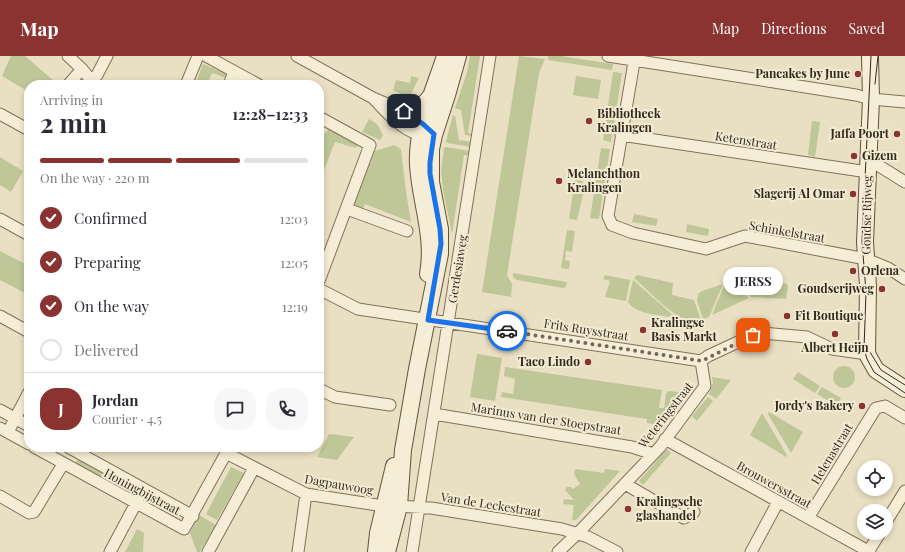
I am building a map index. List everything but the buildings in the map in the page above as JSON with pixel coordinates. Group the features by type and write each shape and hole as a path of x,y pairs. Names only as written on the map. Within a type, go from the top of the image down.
{"street":[{"path":"68,56 82,69 91,80"},
{"path":"94,80 107,56"},
{"path":"188,80 198,56"},
{"path":"206,56 249,80"},
{"path":"297,56 373,98 404,111 414,112 419,109 431,96"},
{"path":"387,552 399,445 424,319 429,256 428,229 418,164 426,131 431,96 445,56"},
{"path":"373,98 399,123 416,135 426,131 447,95 458,56"},
{"name":"Gerdesiaweg","path":"412,552 490,56"},
{"path":"608,56 634,58 856,95 871,99 905,102"},
{"name":"Goudse Rijweg","path":"867,354 868,286 865,242 871,99 870,56"},
{"name":"Goudse Rijweg","path":"871,99 879,56"},
{"path":"621,135 634,58"},
{"path":"72,80 82,69"},
{"path":"231,80 234,72"},
{"path":"404,111 426,131"},
{"path":"0,114 24,127"},
{"path":"324,123 370,145 324,268"},
{"name":"Ketenstraat","path":"621,135 868,166"},
{"name":"Schinkelstraat","path":"621,135 608,216 609,222 612,225 626,232 706,249 745,236 866,259 888,268 905,279"},
{"path":"868,166 905,182"},
{"path":"347,209 407,232"},
{"path":"0,219 24,232"},
{"name":"Frits Ruysstraat","path":"324,292 358,309 702,361"},
{"path":"0,316 24,329"},
{"path":"702,361 746,338 762,333 807,338 832,349 867,354 876,370 905,389"},
{"name":"Weteringstraat","path":"558,552 625,484 665,440 705,386 702,361"},
{"path":"324,392 335,397 390,405"},
{"path":"24,401 15,418 4,430 24,441"},
{"name":"Helenastraat","path":"808,518 876,408 881,406 890,408 905,418"},
{"path":"0,410 24,423"},
{"name":"Marinus van der Stoepstraat","path":"434,414 632,447 653,454"},
{"name":"Brouwersstraat","path":"665,440 869,552"},
{"name":"Honingbijstraat","path":"43,452 136,504 182,528 186,528 193,516 143,490 77,452"},
{"path":"193,516 225,452"},
{"name":"Dagpauwoog","path":"230,452 254,468 306,494 392,505"},
{"path":"0,496 29,512 34,512 63,464"},
{"path":"208,552 254,468"},
{"path":"625,484 684,518 694,512"},
{"path":"110,552 143,490"},
{"path":"893,511 905,491"},
{"path":"298,552 306,494"},
{"path":"751,552 778,502"},
{"path":"376,552 378,534 392,505"},
{"name":"Van de Leckestraat","path":"392,505 419,507 555,528 578,533 617,552"},
{"path":"869,552 876,540"}],"green space":[{"path":"11,56 25,56 53,80 24,80 24,89 2,76"},
{"path":"470,56 480,56 468,133 474,134 474,136 465,135 461,110 455,108 467,72"},
{"path":"519,56 545,59 539,73 507,275 512,284 511,297 482,292"},
{"path":"548,56 561,56 613,64 612,70 548,60"},
{"path":"203,64 227,74 226,78 212,73 209,80 197,80"},
{"path":"613,72 622,73 611,142 603,140"},
{"path":"411,76 419,78 410,96 405,96 393,90 396,80 410,83"},
{"path":"576,76 601,80 598,99 573,95"},
{"path":"453,115 455,116 459,140 473,142 471,147 447,143 446,141"},
{"path":"369,119 377,124 383,135 380,140 362,132"},
{"path":"812,121 820,122 815,157 808,155"},
{"path":"330,129 358,144 356,148 335,142 324,170 324,136"},
{"path":"394,145 401,149 411,222 365,204 362,212 350,207 367,162 370,164 375,151"},
{"path":"446,147 470,151 471,155 464,155 452,234 443,190 441,171 444,148"},
{"path":"601,148 610,149 599,219 590,218"},
{"path":"0,157 23,171 11,192 0,185"},
{"path":"575,180 583,181 582,185 585,186 577,220 569,219"},
{"path":"634,214 658,219 656,226 632,222"},
{"path":"687,224 709,229 708,236 686,232"},
{"path":"567,230 575,231 572,252 566,251 565,260 570,261 569,269 561,268"},
{"path":"0,251 24,263 24,292 0,280"},
{"path":"513,273 567,282 566,287 563,288 517,280 513,277"},
{"path":"605,275 630,280 626,301 605,297 610,281 603,279"},
{"path":"637,275 673,283 672,295 694,300 701,320 693,322 675,314 656,299 634,278"},
{"path":"741,275 787,284 786,299 751,297 733,279"},
{"path":"633,280 676,318 650,314 637,310 632,306 628,302"},
{"path":"729,282 749,298 712,315 725,283"},
{"path":"723,284 709,317 703,319 697,301 698,294 702,291"},
{"path":"477,354 502,358 495,401 470,397"},
{"path":"844,366 852,369 855,377 852,385 844,388 836,385 833,377 836,369"},
{"path":"505,367 662,390 659,408 664,408 666,394 668,391 687,393 660,425 647,423 647,419 501,397 502,392 513,394 515,379 504,376"},
{"path":"798,372 820,386 815,393 793,379"},
{"path":"712,377 731,380 716,399 709,394 713,383"},
{"path":"822,387 841,398 837,406 817,394"},
{"path":"708,397 713,401 697,421 692,416"},
{"path":"769,412 803,432 791,453 768,414"},
{"path":"762,413 787,455 786,457 750,435"},
{"path":"329,434 354,437 337,460 317,457 320,452 324,452 324,444"},
{"path":"667,449 671,453 643,485 639,481"},
{"path":"79,457 130,484 124,494 74,466"},
{"path":"231,467 244,473 217,520 206,514"},
{"path":"575,469 604,473 605,469 620,471 576,520 572,520 574,505 563,504 564,499 574,500 565,490 567,487 571,487 573,489 580,484 574,474"},
{"path":"149,497 179,513 175,522 145,502"},
{"path":"199,515 216,525 200,552 197,552 190,533"},
{"path":"137,529 144,533 143,552 125,552"}],"tram line":[{"path":"871,56 862,241 866,292 864,349 867,359 874,372 905,393"},
{"path":"875,84 878,56"},
{"path":"870,352 881,370 905,385"}],"way so far":[{"path":"507,331 702,361 717,351 753,335"}],"place":[{"name":"Pancakes by June","path":"858,74"},
{"name":"Bibliotheek Kralingen","path":"589,121"},
{"name":"Jaffa Poort","path":"897,134"},
{"name":"Gizem","path":"854,156"},
{"name":"Melanchthon Kralingen","path":"559,181"},
{"name":"Slagerij Al Omar","path":"853,194"},
{"name":"Orlena","path":"853,271"},
{"name":"Goudserijweg","path":"882,289"},
{"name":"Fit Boutique","path":"787,316"},
{"name":"Kralingse Basis Markt","path":"643,330"},
{"name":"Albert Heijn","path":"835,334"},
{"name":"JERSS","path":"753,335"},
{"name":"Taco Lindo","path":"588,362"},
{"name":"Jordy's Bakery","path":"862,406"},
{"name":"Kralingsche glashandel","path":"628,509"}],"route":[{"path":"404,111 423,124 434,134 431,149 430,174 432,192 440,229 441,244 428,320 507,331"}]}
